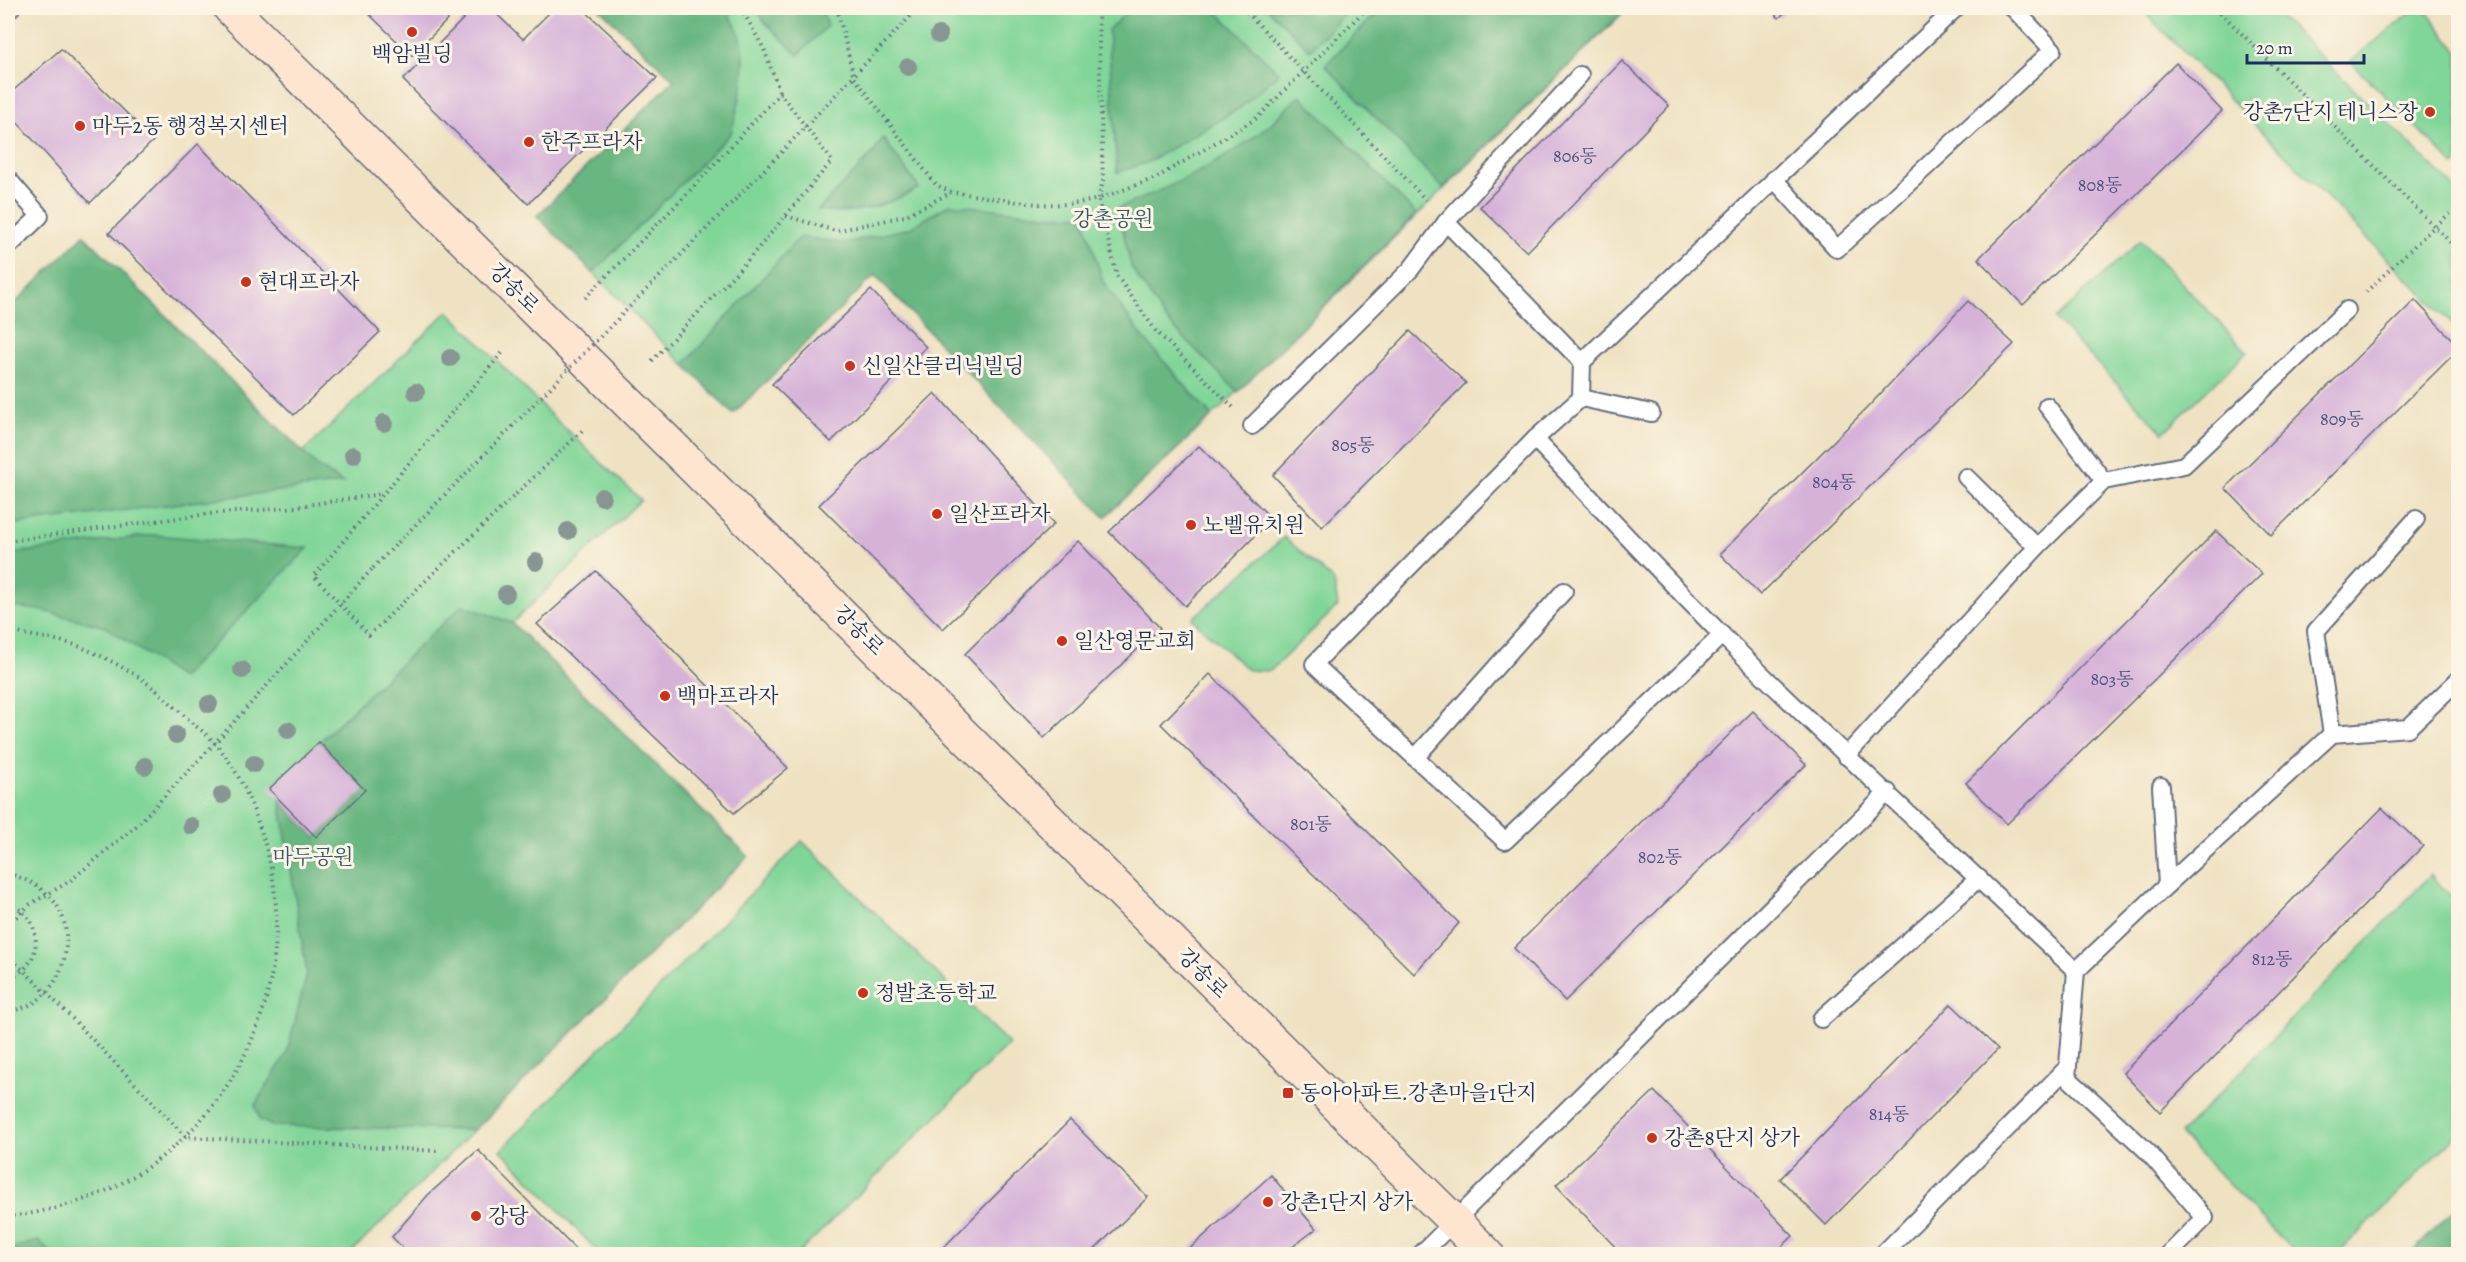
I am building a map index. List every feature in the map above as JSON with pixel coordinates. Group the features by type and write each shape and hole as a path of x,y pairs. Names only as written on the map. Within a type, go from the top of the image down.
{"main road":[{"name":"강송로","path":"230,8 1487,1254"}],"lane":[{"path":"8,11 11,8"},
{"path":"1722,635 1505,841 1314,664 1535,439 1581,398 1582,362 1956,8"},
{"path":"1774,179 1837,249 2053,50 2013,8"},
{"path":"1252,426 1411,269 1446,222 1580,75"},
{"path":"8,179 40,216 8,247"},
{"path":"1446,222 1582,362"},
{"path":"1846,756 2037,547 2104,481 2184,465 2347,310"},
{"path":"1581,398 1651,412"},
{"path":"2047,406 2104,481"},
{"path":"1535,439 1722,635 1846,756 1888,792 2076,971"},
{"path":"1966,477 2037,547"},
{"path":"2332,734 2316,631 2416,519"},
{"path":"1415,758 1564,591"},
{"path":"2169,1254 2205,1218 2148,1152 2067,1077 2076,971 2332,734 2408,728 2458,680"},
{"path":"2161,786 2167,885"},
{"path":"1421,1254 1888,792"},
{"path":"1821,1019 1979,878"},
{"path":"1883,1254 2068,1067"}],"path":[{"path":"649,364 749,260 832,161 780,93 764,49 741,8"},
{"path":"837,8 854,77 936,185 951,192 1055,206 1081,204 1156,178 1257,118 1367,8"},
{"path":"8,926 23,911 70,881 136,825 215,743 374,568 807,126 918,8"},
{"path":"1098,8 1103,182 1098,199 1117,276 1156,331 1252,426"},
{"path":"1243,8 1305,70 1446,222"},
{"path":"2216,8 2458,250"},
{"path":"585,298 684,197 780,93"},
{"path":"786,216 836,231 905,216 951,192"},
{"path":"2347,310 2458,207"},
{"path":"502,353 314,576 369,635 583,430"},
{"path":"8,541 208,514 287,508 382,494"},
{"path":"8,631 81,647 91,652 147,683 215,743 236,773 258,818 271,865 277,914 275,964 264,1012 245,1058 219,1100 186,1137 153,1164 116,1186 77,1203 8,1217"},
{"path":"8,874 24,878 48,895 57,905 64,922 65,959 58,977 47,992 31,1004 8,1011"},
{"path":"8,904 23,911 35,929 36,940 35,951 23,970 8,978"},
{"path":"8,955 47,992 186,1137 440,1151"}],"green space":[{"name":"강촌공원","path":"599,8 1628,8 1227,402 1105,517 875,275 733,414 537,216 674,80"},
{"path":"599,8 726,8 741,38 744,61 740,98 731,133 593,273 537,216 674,80"},
{"path":"756,8 821,8 827,26 798,55 763,20"},
{"path":"1131,8 1213,8 1279,73 1240,108 1148,162 1117,173 1108,30"},
{"path":"1267,8 1351,8 1310,50"},
{"path":"1382,8 1627,8 1443,188 1325,65"},
{"path":"2140,8 2271,8 2458,191 2458,330"},
{"name":"강촌7단지 테니스장","path":"2417,8 2424,8 2458,52 2458,163 2455,166 2350,61"},
{"path":"1300,95 1416,214 1238,392 1166,320 1131,267 1118,208 1176,183 1232,152 1267,127"},
{"path":"883,138 919,188 870,208 844,211 818,210 873,153"},
{"path":"950,204 1054,216 1083,215 1103,282 1145,340 1212,416 1105,517 875,275 733,414 684,364 800,237 845,243 910,228"},
{"name":"마두공원","path":"84,235 303,452 448,311 553,417 641,500 512,623 748,856 350,1254 8,1254 8,310"},
{"path":"84,235 317,466 343,483 8,525 8,310"},
{"path":"2141,240 2247,352 2163,433 2055,319"},
{"path":"153,535 308,548 181,678 106,627 40,610 8,606 8,554"},
{"path":"1284,537 1334,581 1338,606 1270,671 1248,670 1192,619"},
{"path":"462,605 512,623 748,856 475,1130 272,1126 260,1120 255,1105 287,1053 307,974 280,800 316,837 364,790 319,742"},
{"path":"802,841 1009,1044 798,1254 600,1254 501,1150"},
{"path":"2431,875 2458,904 2458,1134 2338,1254 2296,1254 2180,1134"},
{"path":"2458,1206 2458,1254 2409,1254"},
{"path":"38,1241 53,1254 8,1254 8,1249"}],"building":[{"name":"백암빌딩","path":"363,8 459,8 412,56"},
{"name":"한주프라자","path":"474,8 490,8 523,39 554,8 582,8 657,78 528,204 403,80"},
{"path":"1768,8 1789,8 1779,18"},
{"name":"마두2동 행정복지센터","path":"61,49 154,140 90,203 8,112 8,95"},
{"path":"1622,61 1669,106 1527,252 1480,207"},
{"path":"2176,63 2222,111 2023,305 1978,259"},
{"name":"현대프라자","path":"198,144 380,332 294,415 109,233"},
{"name":"신일산클리닉빌딩","path":"871,290 926,347 831,442 772,384"},
{"path":"2415,300 2458,346 2458,350 2271,535 2225,488"},
{"path":"1968,301 2014,344 1760,595 1720,554 1866,409"},
{"path":"1410,331 1466,383 1322,527 1273,475"},
{"name":"일산프라자","path":"935,393 1054,524 943,629 819,505"},
{"name":"노벨유치원","path":"1199,446 1272,519 1185,606 1109,532"},
{"path":"2216,531 2262,574 2007,824 1966,783"},
{"name":"일산영문교회","path":"1078,541 1160,628 1044,738 965,654"},
{"name":"백마프라자","path":"596,571 788,768 734,813 537,624"},
{"path":"1210,674 1459,923 1414,974 1161,724"},
{"path":"1753,711 1806,765 1565,1001 1514,948"},
{"path":"319,742 365,790 316,837 269,789"},
{"path":"2382,808 2423,846 2160,1112 2123,1073"},
{"path":"1951,1004 1998,1049 1826,1225 1780,1179"},
{"name":"강촌8단지 상가","path":"1654,1091 1793,1236 1774,1254 1622,1254 1556,1185"},
{"path":"1070,1120 1148,1197 1090,1254 937,1254"},
{"name":"강당","path":"478,1150 580,1254 409,1254 392,1237 428,1195"},
{"name":"강촌1단지 상가","path":"1271,1175 1316,1229 1283,1254 1184,1254"}],"place":[{"name":"백암빌딩","path":"412,32"},
{"name":"강촌7단지 테니스장","path":"2430,112"},
{"name":"마두2동 행정복지센터","path":"80,126"},
{"name":"한주프라자","path":"529,142"},
{"name":"현대프라자","path":"246,282"},
{"name":"신일산클리닉빌딩","path":"850,366"},
{"name":"일산프라자","path":"937,514"},
{"name":"노벨유치원","path":"1191,525"},
{"name":"일산영문교회","path":"1062,641"},
{"name":"백마프라자","path":"665,696"},
{"name":"정발초등학교","path":"863,993"},
{"name":"동아아파트.강촌마을1단지","path":"1288,1093"},
{"name":"강촌8단지 상가","path":"1652,1138"},
{"name":"강촌1단지 상가","path":"1268,1202"},
{"name":"강당","path":"476,1216"}]}
